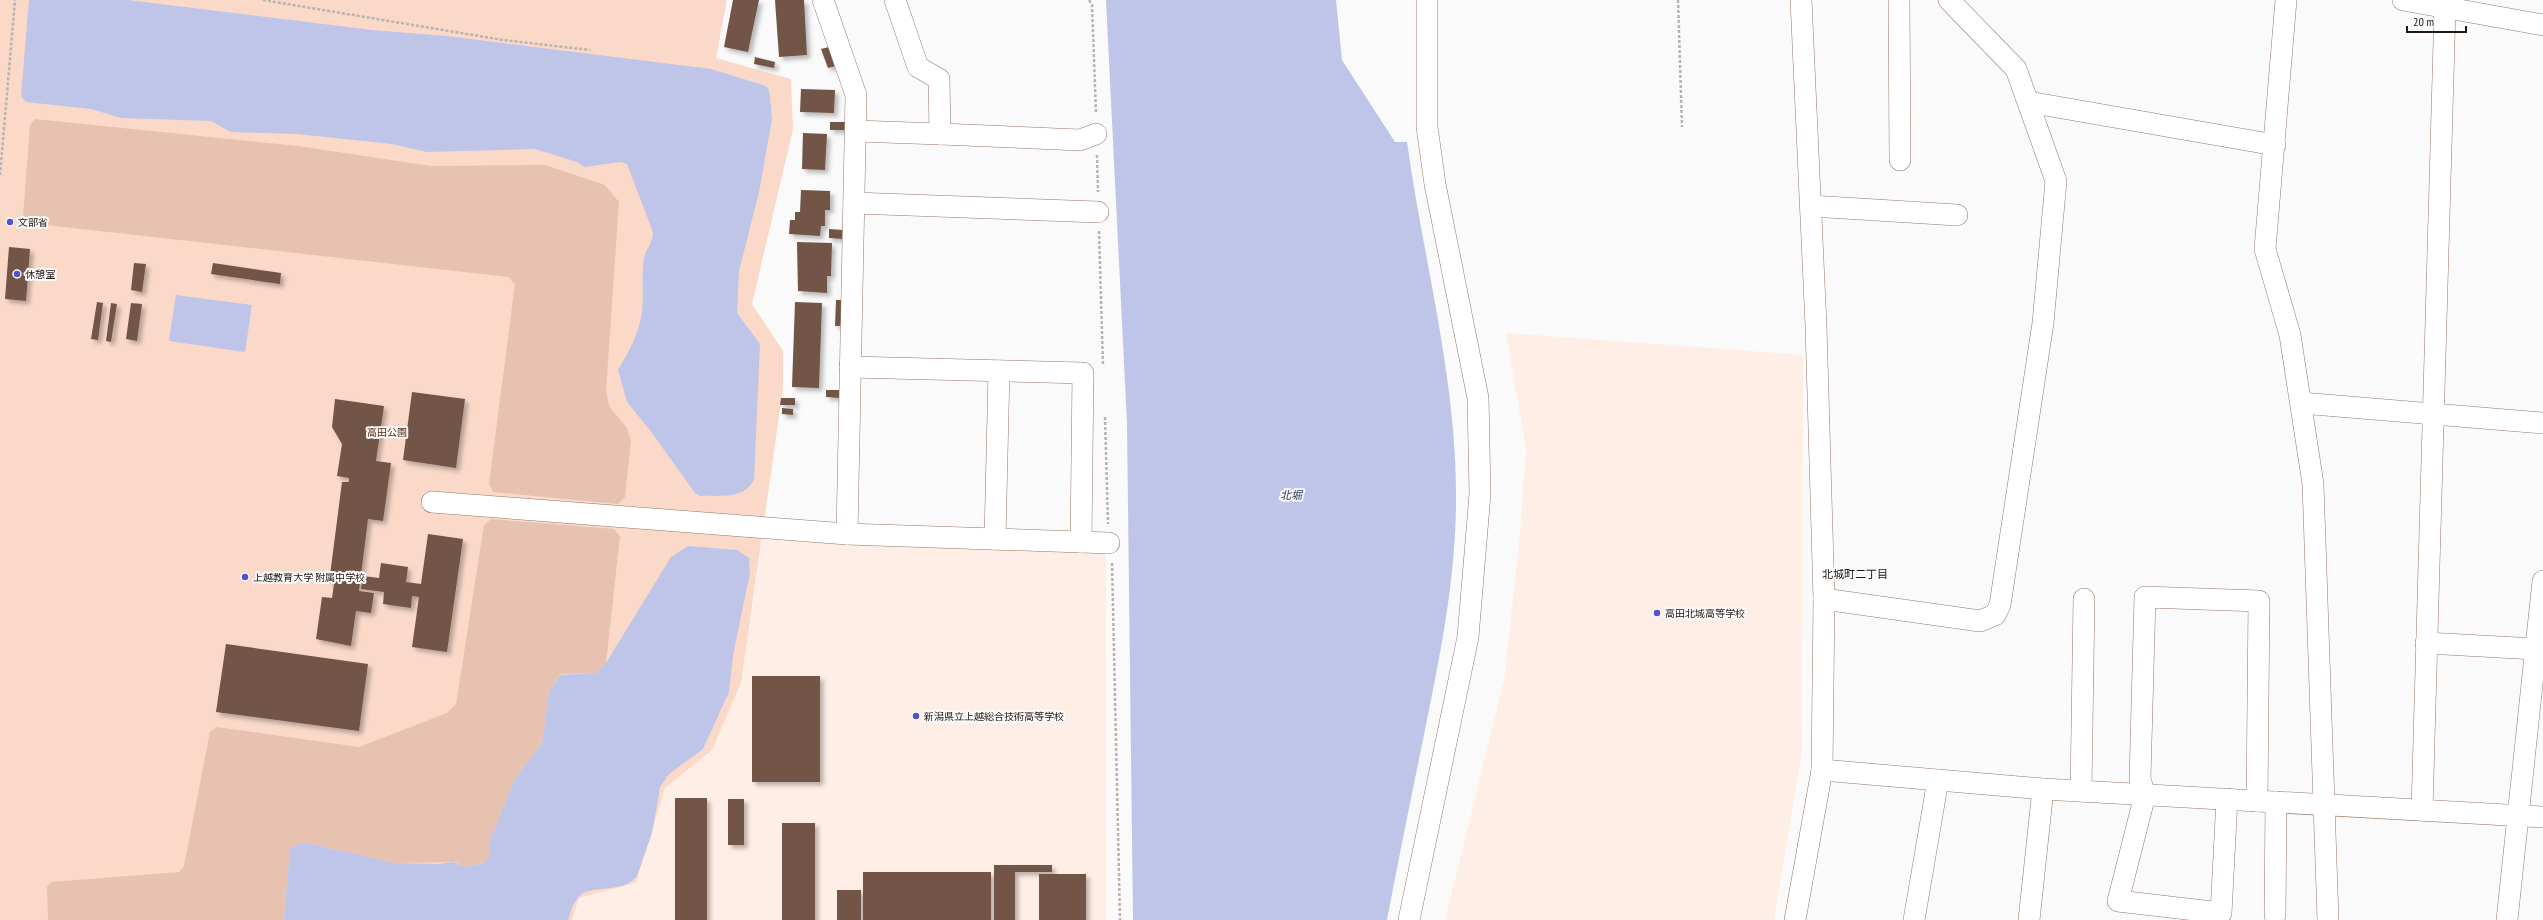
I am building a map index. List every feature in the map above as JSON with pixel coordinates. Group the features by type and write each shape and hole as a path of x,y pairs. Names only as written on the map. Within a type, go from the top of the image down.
{"street":[{"path":"823,0 856,95 847,534"},
{"path":"895,0 918,67 939,79 940,134"},
{"path":"1410,920 1468,637 1480,494 1478,398 1435,184 1427,127 1427,0"},
{"path":"1795,920 1822,770 1824,599 1811,206 1801,0"},
{"path":"1899,0 1900,160"},
{"path":"1824,599 1980,621 1996,615 2000,605 2043,323 2056,181 2016,69 1949,0"},
{"path":"2286,0 2275,145 2265,249 2290,335 2313,484 2328,920"},
{"path":"2403,0 2445,7 2499,8 2543,25"},
{"path":"2422,810 2432,413 2445,7"},
{"path":"2028,102 2275,145"},
{"path":"856,131 1080,140 1096,134"},
{"path":"854,203 1098,212"},
{"path":"1811,206 1956,215"},
{"path":"850,367 1083,374 1081,542"},
{"path":"996,539 999,371"},
{"path":"2301,403 2543,423"},
{"path":"432,502 847,534 1109,543"},
{"path":"2507,920 2543,581"},
{"path":"2227,799 2221,913 2118,901 2145,795 2140,779 2145,597 2260,601 2267,801 2275,915"},
{"path":"2081,791 2084,599"},
{"path":"2426,643 2536,649"},
{"path":"1822,770 2043,789 2543,817"},
{"path":"1914,920 1938,780"},
{"path":"2029,920 2043,789"}],"path":[{"path":"0,175 16,0"},
{"path":"263,0 503,40 590,50"},
{"path":"1089,0 1092,5 1103,370"},
{"path":"1678,0 1682,127"},
{"path":"1104,409 1109,543 1112,562 1120,920"}],"shaded area":[{"path":"35,119 298,146 431,166 545,165 605,185 619,202 606,390 609,406 627,428 631,441 625,497 618,504 493,492 489,484 515,284 509,277 28,223 23,216 30,125"},
{"name":"高田北城高等学校","path":"1506,333 1803,355 1802,751 1774,920 1445,920 1504,681 1519,544 1526,449"},
{"path":"491,519 614,529 620,536 606,663 596,673 560,674 549,692 542,743 515,779 489,842 489,857 484,863 463,867 456,862 394,863 312,844 297,844 290,849 284,920 48,920 47,887 51,882 179,872 184,866 210,732 217,727 359,747 447,713 456,704 484,525"},
{"name":"新潟県立上越総合技術高等学校","path":"763,536 1106,548 1106,920 572,920 579,898 636,883 665,788 712,750 741,683"}],"green space":[{"name":"高田公園","path":"0,0 727,0 716,58 791,79 793,129 752,304 783,351 783,388 741,683 712,750 665,788 636,883 579,898 572,920 0,920"}],"water":[{"path":"29,0 128,0 372,30 447,36 711,69 763,85 768,88 772,119 759,192 739,271 737,313 760,344 754,479 750,486 731,495 700,496 695,493 649,429 627,402 618,370 633,343 638,329 643,306 644,258 653,232 627,164 620,162 585,167 577,162 535,149 427,152 392,144 297,134 231,132 211,121 121,118 91,109 26,102 21,96"},
{"name":"北堀","path":"1106,0 1336,0 1342,60 1395,142 1407,142 1446,369 1452,414 1456,506 1453,563 1446,619 1431,702 1387,920 1133,920 1127,423"},
{"path":"176,295 252,305 245,352 169,341"},
{"path":"688,546 737,550 749,558 750,573 733,655 729,692 703,749 669,774 660,787 652,833 637,876 625,885 588,891 581,894 573,905 568,920 284,920 290,849 297,844 312,844 394,863 439,864 454,862 464,867 484,863 489,857 489,842 515,779 542,743 549,692 560,675 596,673 606,663 671,557"}],"building":[{"path":"733,0 759,0 748,52 724,47"},
{"path":"775,0 804,0 807,55 779,57"},
{"path":"829,47 836,66 828,68 821,49"},
{"path":"755,57 775,62 774,68 754,64"},
{"path":"801,89 835,90 834,113 800,112"},
{"path":"830,122 846,122 846,130 830,130"},
{"path":"803,133 827,134 825,170 802,169"},
{"path":"801,190 830,191 830,210 825,210 825,226 821,226 820,236 789,234 790,220 795,220 795,212 800,212"},
{"path":"829,229 843,230 843,239 829,238"},
{"path":"797,242 832,243 831,276 827,276 827,293 798,291"},
{"name":"休憩室","path":"9,247 30,249 26,301 5,299"},
{"path":"134,263 146,264 142,292 131,290"},
{"path":"213,263 281,273 280,284 211,274"},
{"path":"836,300 842,300 841,326 835,326"},
{"path":"97,302 103,303 98,340 91,339"},
{"path":"795,302 822,303 819,388 792,387"},
{"path":"111,303 117,304 111,342 106,341"},
{"path":"131,303 142,304 137,341 126,339"},
{"path":"826,390 840,390 840,398 826,397"},
{"path":"412,392 465,399 456,468 403,460"},
{"path":"781,398 795,398 795,405 780,405"},
{"path":"335,399 384,406 376,461 391,463 383,521 368,519 359,591 374,593 371,613 356,611 351,646 316,639 322,597 332,598 334,584 329,583 342,482 349,482 349,478 337,476 342,444 332,427"},
{"path":"782,408 793,409 793,415 782,414"},
{"path":"428,534 463,539 447,652 412,647 419,597 412,596 411,608 383,604 384,592 361,589 363,576 379,578 381,563 408,567 406,582 421,584"},
{"path":"226,644 368,664 359,731 216,712"},
{"path":"752,676 820,676 820,782 752,782"},
{"path":"675,798 707,798 707,920 675,920"},
{"path":"728,799 744,799 744,845 728,845"},
{"path":"782,823 815,823 815,920 782,920"},
{"path":"994,865 1052,865 1052,872 1015,872 1015,920 994,920"},
{"path":"863,872 991,872 991,920 863,920"},
{"path":"1039,874 1086,874 1086,920 1039,920"},
{"path":"837,890 861,890 861,920 837,920"}],"place":[{"name":"文部省","path":"10,222"},
{"name":"休憩室","path":"17,274"},
{"name":"上越教育大学 附属中学校","path":"245,577"},
{"name":"高田北城高等学校","path":"1657,613"},
{"name":"新潟県立上越総合技術高等学校","path":"916,716"}],"district":[{"name":"北城町二丁目","path":"1855,574"}]}
